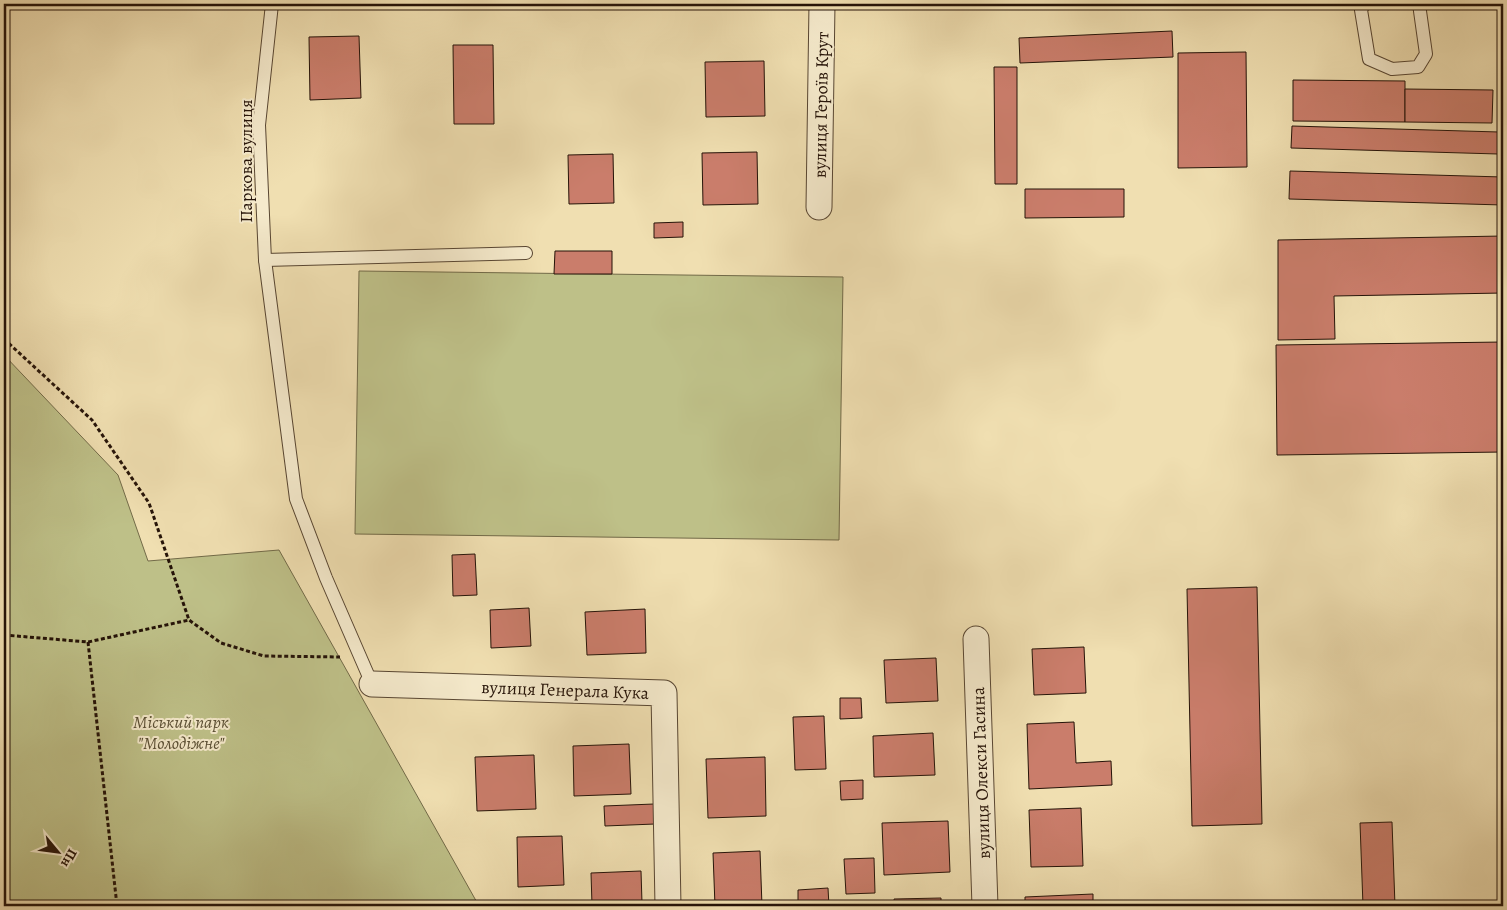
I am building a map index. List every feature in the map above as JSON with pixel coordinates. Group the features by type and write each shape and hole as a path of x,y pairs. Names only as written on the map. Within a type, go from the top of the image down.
{"street":[{"name":"вулиця Героїв Крут","path":"819,206 822,4"},
{"name":"вулиця Олекси Гасина","path":"976,639 986,906"},
{"name":"вулиця Генерала Кука","path":"372,684 664,693 668,906"}],"lane":[{"name":"Паркова вулиця","path":"272,4 259,125 265,260 296,499 326,578 372,684"},
{"path":"1364,4 1362,10 1369,59 1392,69 1418,67 1426,54 1419,4"},
{"path":"265,260 526,252"}],"path":[{"path":"4,339 92,420 149,503 189,620 221,643 264,656 360,657"},
{"path":"4,635 88,642 189,620"},
{"path":"88,642 117,906"}],"green space":[{"path":"359,271 843,277 839,540 355,534"},
{"name":"Міський парк \"Молодіжне\"","path":"4,355 118,475 148,561 279,550 479,906 4,906"}],"building":[{"path":"1172,31 1173,57 1020,63 1019,38"},
{"path":"359,36 361,98 310,100 309,37"},
{"path":"453,45 493,45 494,124 454,124"},
{"path":"1246,52 1247,167 1178,168 1178,53"},
{"path":"764,61 765,116 706,117 705,62"},
{"path":"994,67 1017,67 1017,184 995,184"},
{"path":"1293,80 1405,81 1405,122 1293,121"},
{"path":"1405,89 1493,90 1492,123 1405,122"},
{"path":"1292,126 1499,132 1498,154 1291,148"},
{"path":"757,152 758,204 703,205 702,153"},
{"path":"613,154 614,203 569,204 568,155"},
{"path":"1290,171 1503,177 1503,205 1289,199"},
{"path":"1025,189 1124,189 1124,217 1025,218"},
{"path":"683,222 683,237 654,238 654,223"},
{"path":"1503,236 1503,293 1334,296 1335,339 1278,340 1278,240"},
{"path":"555,251 612,251 612,274 554,274"},
{"path":"1503,342 1503,452 1277,455 1276,345"},
{"path":"475,554 477,595 453,596 452,555"},
{"path":"1257,587 1262,824 1192,826 1187,589"},
{"path":"529,608 531,646 491,648 490,610"},
{"path":"645,609 646,653 587,655 585,612"},
{"path":"1084,647 1086,693 1034,695 1032,649"},
{"path":"936,658 938,701 886,703 884,660"},
{"path":"840,698 861,698 862,718 840,719"},
{"path":"824,716 826,769 795,770 793,717"},
{"path":"1074,722 1076,763 1111,761 1112,785 1029,789 1027,724"},
{"path":"933,733 935,775 874,777 873,736"},
{"path":"629,744 631,794 574,796 573,746"},
{"path":"534,755 536,809 477,811 475,757"},
{"path":"765,757 766,816 708,818 706,759"},
{"path":"863,780 863,799 841,800 840,781"},
{"path":"654,804 655,824 605,826 604,806"},
{"path":"1081,808 1083,866 1031,867 1029,810"},
{"path":"948,821 950,872 884,875 882,823"},
{"path":"1392,822 1395,906 1363,906 1360,823"},
{"path":"562,836 564,885 518,887 517,837"},
{"path":"760,851 762,906 715,906 713,853"},
{"path":"874,858 875,893 846,894 844,859"},
{"path":"641,871 642,903 592,905 591,873"},
{"path":"828,888 829,906 798,906 798,890"},
{"path":"1093,894 1093,906 1025,906 1025,897"},
{"path":"941,898 941,906 895,906 894,899"}]}
